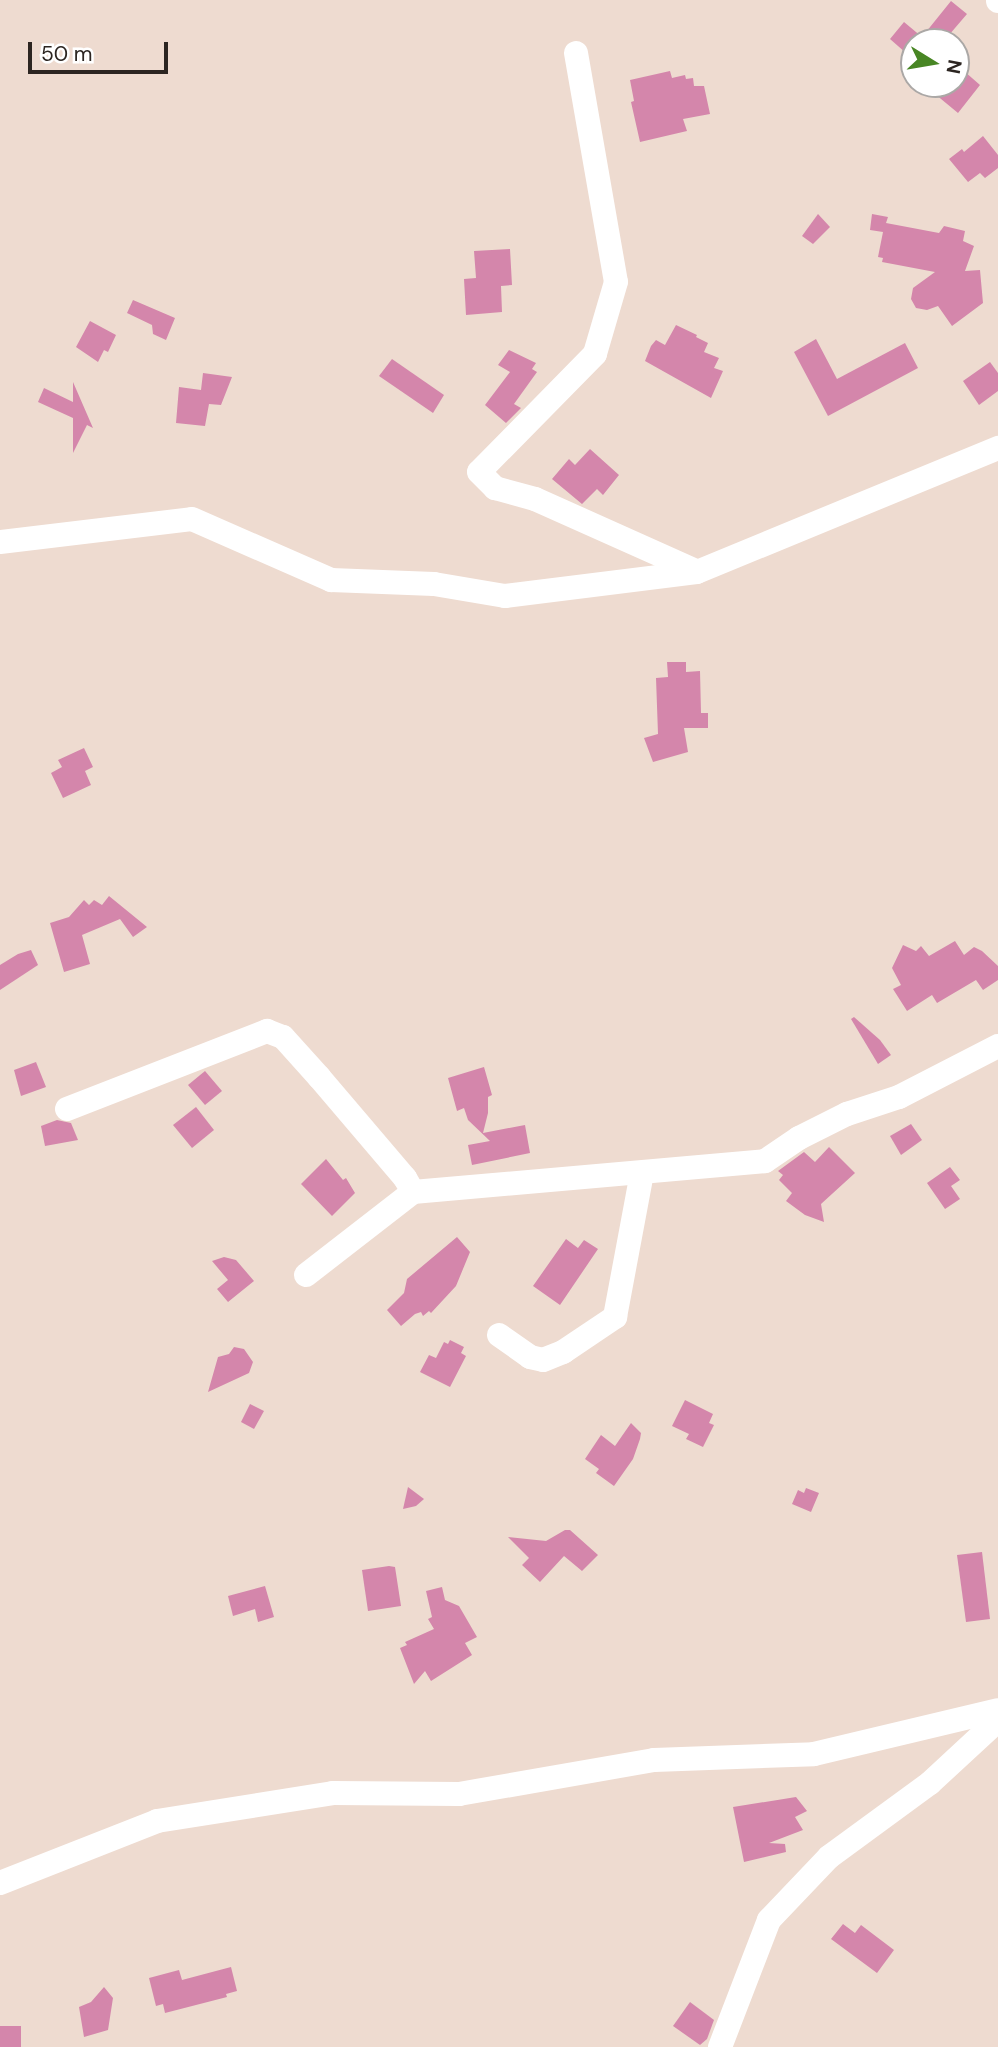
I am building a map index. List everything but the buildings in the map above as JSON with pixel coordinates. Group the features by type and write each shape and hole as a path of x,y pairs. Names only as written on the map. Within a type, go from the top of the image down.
{"street":[{"path":"576,53 616,282 595,354 479,472 495,488 535,499 697,572"},
{"path":"0,542 192,519 331,580 434,583 505,596 697,572 998,448"},
{"path":"67,1109 267,1031 282,1037 319,1077 405,1178 413,1192"},
{"path":"306,1275 413,1192 765,1161 835,1120 899,1097 998,1046"},
{"path":"499,1335 530,1357 543,1360 563,1352 615,1317 642,1173"},
{"path":"0,1883 157,1821 333,1793 459,1794 654,1760 814,1754 998,1710"},
{"path":"720,2047 769,1920 829,1857 930,1783 998,1720"}]}
